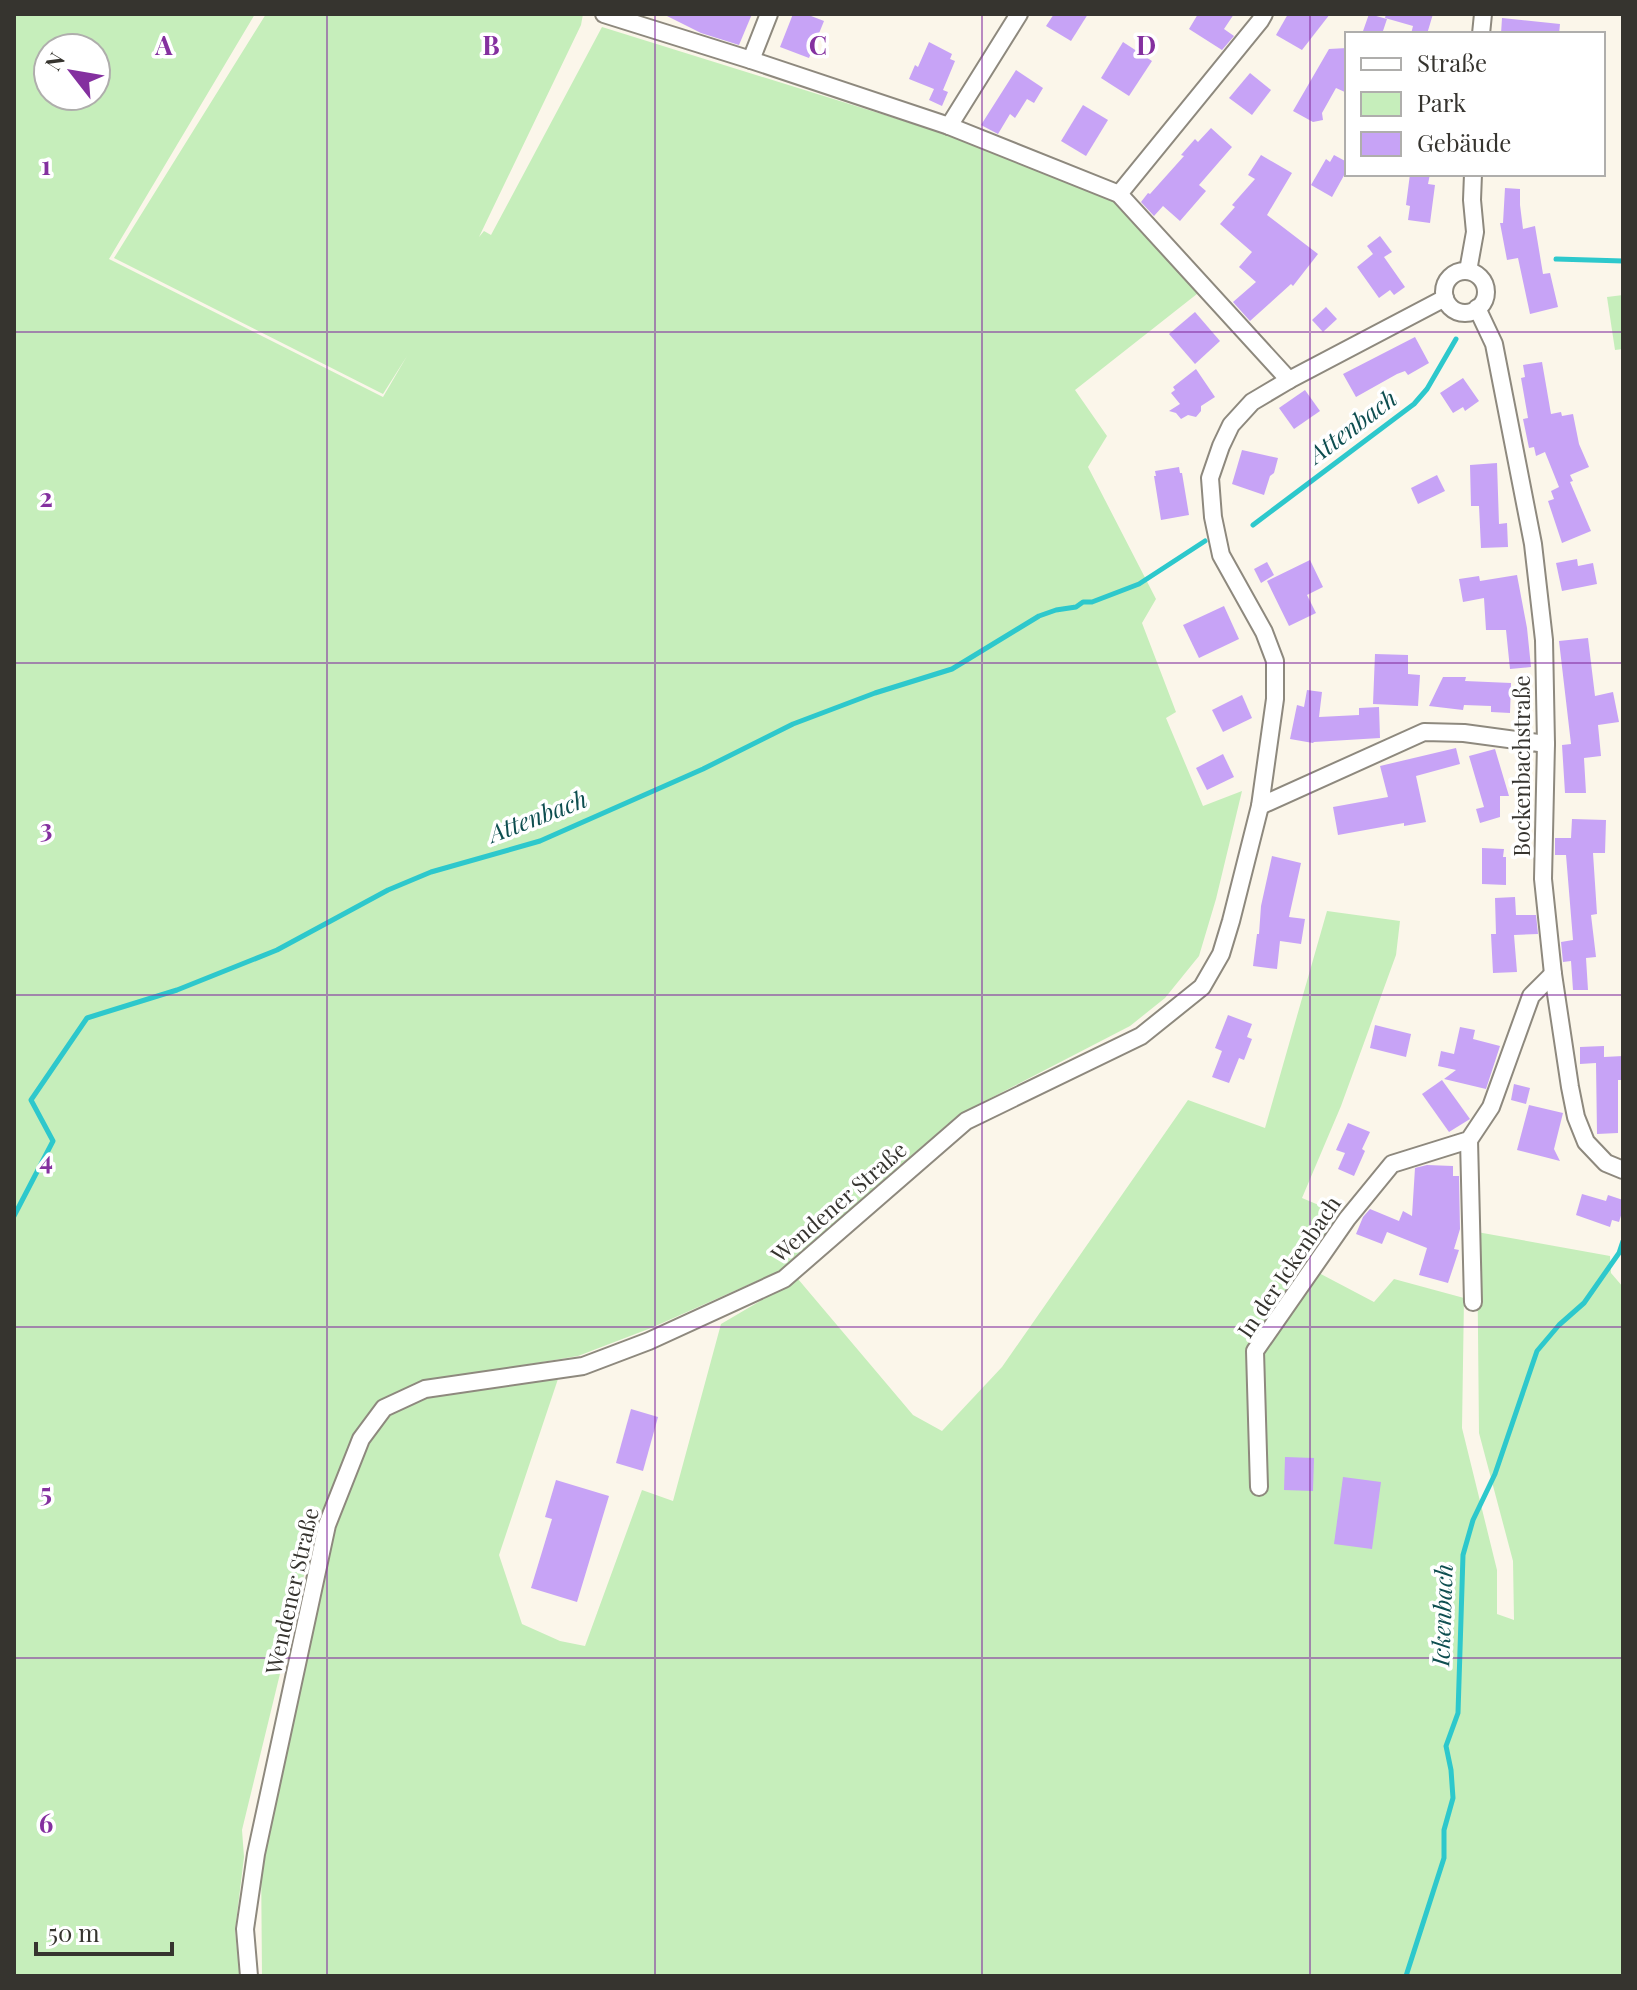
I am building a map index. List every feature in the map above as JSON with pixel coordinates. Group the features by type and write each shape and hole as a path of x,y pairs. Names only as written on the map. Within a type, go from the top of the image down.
{"street":[{"path":"604,14 949,126 1119,194 1289,380"},
{"path":"751,60 769,14"},
{"path":"949,126 1019,14"},
{"path":"1119,194 1264,14"},
{"path":"1468,271 1475,232 1473,176"},
{"path":"1468,271 1485,284 1485,298 1477,308 1465,313 1453,309 1444,291 1449,278 1455,273 1468,271"},
{"path":"1260,806 1275,699 1275,661 1264,632 1221,555 1213,517 1210,478 1231,425 1252,402 1445,298"},
{"name":"Bockenbachstraße","path":"1477,308 1494,344 1533,544 1544,640 1546,744 1543,879 1553,974 1576,1117 1586,1142 1606,1163 1623,1170"},
{"path":"1260,806 1424,732 1464,733 1546,744"},
{"name":"Wendener Straße","path":"249,1976 245,1929 256,1854 327,1525 361,1439 384,1408 425,1389 583,1366 649,1341 784,1279 966,1121 1141,1036 1202,987 1221,954 1260,806"},
{"path":"1473,1302 1469,1140 1491,1107 1531,996 1553,974"},
{"name":"In der Ickenbach","path":"1259,1487 1255,1351 1347,1219 1392,1164 1469,1140"}],"green space":[{"path":"14,14 255,14 109,259 383,397 407,356 383,394 114,258 266,14 583,14 581,25 479,237 484,231 491,235 602,27 949,135 1123,203 1202,290 1075,390 1107,436 1088,467 1156,599 1142,623 1176,712 1166,718 1203,806 1242,791 1199,956 1165,998 1130,1026 958,1115 779,1271 651,1328 578,1356 416,1383 419,1398 559,1376 499,1555 522,1624 560,1641 585,1646 642,1490 673,1501 721,1324 798,1279 913,1415 942,1431 1002,1367 1188,1100 1265,1128 1327,911 1400,921 1396,955 1341,1106 1302,1198 1340,1214 1317,1272 1374,1302 1394,1279 1464,1298 1462,1428 1497,1570 1497,1614 1514,1620 1513,1561 1479,1433 1477,1232 1610,1256 1611,1273 1623,1287 1623,1976 262,1976 261,1857 330,1522 314,1534 242,1830 244,1857 235,1931 240,1976 14,1976"},
{"path":"1623,295 1623,349 1615,350 1607,297"}],"building":[{"path":"663,14 752,14 739,45 701,33"},
{"path":"793,14 806,14 824,21 809,58 780,47"},
{"path":"1054,14 1088,14 1071,41 1046,26"},
{"path":"1198,14 1234,14 1224,29 1234,36 1222,50 1189,29"},
{"path":"1288,14 1330,14 1302,50 1276,35"},
{"path":"1369,14 1387,19 1383,32 1363,32"},
{"path":"1386,14 1433,14 1428,32 1412,32 1413,26 1385,18"},
{"path":"1502,18 1560,24 1559,32 1501,32"},
{"path":"929,42 952,54 950,59 955,61 943,90 948,92 942,106 929,100 934,89 909,79"},
{"path":"1123,42 1152,61 1129,96 1101,78"},
{"path":"1345,48 1345,92 1336,88 1322,113 1323,120 1313,122 1293,111 1329,49"},
{"path":"1016,70 1043,88 1034,103 1027,99 1015,118 1010,114 998,134 981,125"},
{"path":"1250,73 1271,90 1252,115 1229,98"},
{"path":"1083,105 1108,120 1086,156 1061,141"},
{"path":"1211,128 1232,147 1199,185 1206,191 1180,221 1163,206 1154,216 1141,202 1184,156 1181,155 1195,139 1198,142"},
{"path":"1261,155 1292,173 1267,215 1318,254 1293,286 1291,284 1250,321 1233,302 1256,282 1239,267 1252,252 1220,224 1255,179 1248,175"},
{"path":"1334,155 1345,161 1345,174 1332,197 1311,185 1326,159 1330,162"},
{"path":"1410,176 1430,176 1428,184 1435,185 1430,223 1408,220 1410,206 1406,205"},
{"path":"1505,188 1520,189 1523,229 1535,226 1543,274 1550,273 1558,307 1530,314 1518,258 1507,260 1500,223 1503,223"},
{"path":"1380,236 1392,252 1384,257 1405,287 1394,295 1390,290 1379,298 1357,267 1373,254 1367,246"},
{"path":"1326,307 1337,319 1323,332 1312,320"},
{"path":"1195,312 1220,341 1195,364 1169,334"},
{"path":"1415,337 1429,363 1408,375 1405,371 1397,374 1356,397 1343,374"},
{"path":"1542,362 1551,414 1573,414 1579,444 1589,467 1570,475 1573,481 1570,482 1591,531 1562,543 1548,501 1554,499 1551,491 1559,487 1545,452 1536,456 1534,447 1529,448 1523,419 1528,418 1521,378 1525,377 1523,365"},
{"path":"1196,369 1215,397 1201,406 1196,417 1188,415 1181,419 1169,411 1180,404 1171,393 1175,390 1173,387"},
{"path":"1463,378 1479,401 1465,411 1463,407 1453,413 1440,393"},
{"path":"1305,390 1320,411 1294,429 1279,408"},
{"path":"1242,450 1278,458 1264,495 1232,484"},
{"path":"1497,463 1499,524 1507,523 1508,547 1481,548 1479,506 1471,506 1470,465"},
{"path":"1179,467 1189,515 1161,520 1155,471"},
{"path":"1437,475 1445,491 1418,504 1411,488"},
{"path":"1577,559 1578,566 1593,563 1597,584 1562,591 1556,563"},
{"path":"1310,560 1323,587 1307,595 1316,613 1289,626 1267,581"},
{"path":"1267,562 1274,575 1261,583 1254,569"},
{"path":"1517,575 1531,667 1510,669 1506,630 1486,630 1484,598 1463,602 1459,579 1479,576 1480,581"},
{"path":"1224,606 1239,639 1199,658 1183,625"},
{"path":"1588,638 1595,696 1613,692 1619,722 1598,725 1601,756 1584,758 1586,793 1565,793 1562,745 1571,744 1559,641"},
{"path":"1375,654 1408,655 1408,674 1420,675 1418,706 1373,704"},
{"path":"1443,677 1511,683 1510,713 1491,712 1491,706 1464,705 1463,710 1429,706"},
{"path":"1307,690 1322,692 1319,717 1359,715 1359,708 1379,707 1380,738 1313,743 1290,739 1297,705 1304,707"},
{"path":"1242,695 1252,718 1223,732 1212,710"},
{"path":"1456,748 1460,764 1416,776 1426,822 1338,835 1333,807 1388,797 1380,766"},
{"path":"1495,749 1509,796 1500,796 1500,817 1480,823 1476,809 1484,807 1469,756"},
{"path":"1223,754 1234,777 1207,790 1196,768"},
{"path":"1572,819 1606,820 1605,853 1593,853 1597,914 1591,915 1596,957 1586,958 1588,990 1573,990 1571,961 1563,962 1561,942 1573,940 1566,855 1555,855 1555,838 1571,838"},
{"path":"1482,848 1504,849 1506,885 1482,884"},
{"path":"1272,856 1301,863 1289,917 1305,919 1301,944 1280,941 1277,969 1253,966"},
{"path":"1515,897 1516,915 1536,915 1538,934 1514,935 1517,972 1493,973 1491,934 1496,934 1495,898"},
{"path":"1228,1015 1252,1024 1247,1037 1252,1039 1244,1060 1239,1058 1229,1083 1212,1077 1222,1051 1215,1048"},
{"path":"1375,1025 1411,1034 1406,1057 1370,1048"},
{"path":"1460,1027 1475,1030 1473,1039 1500,1046 1486,1089 1444,1079 1456,1070 1438,1066 1441,1051 1454,1054"},
{"path":"1604,1046 1604,1057 1623,1056 1623,1080 1618,1080 1618,1133 1597,1134 1596,1063 1580,1064 1580,1047"},
{"path":"1442,1080 1470,1119 1449,1132 1422,1094"},
{"path":"1514,1084 1530,1088 1526,1104 1511,1100"},
{"path":"1529,1105 1563,1113 1554,1149 1560,1161 1517,1150"},
{"path":"1348,1123 1370,1132 1354,1176 1338,1169 1345,1153 1336,1150"},
{"path":"1453,1166 1453,1176 1459,1176 1460,1229 1454,1249 1459,1250 1448,1283 1419,1275 1427,1248 1387,1232 1382,1244 1356,1234 1370,1209 1399,1221 1403,1211 1412,1216 1415,1168"},
{"path":"1582,1194 1606,1201 1608,1195 1623,1200 1619,1222 1612,1220 1610,1227 1576,1215"},
{"path":"631,1409 658,1417 643,1471 616,1463"},
{"path":"1285,1457 1314,1458 1313,1491 1284,1490"},
{"path":"1343,1477 1381,1482 1372,1549 1334,1544"},
{"path":"556,1480 609,1496 577,1602 531,1588 552,1519 545,1517"}],"waterway":[{"name":"Attenbach","path":"1556,259 1623,261"},
{"name":"Attenbach","path":"1253,525 1414,404 1427,389 1456,339"},
{"name":"Attenbach","path":"14,1216 53,1141 31,1100 87,1018 177,990 277,950 388,890 431,872 540,841 703,769 793,724 875,693 952,669 1039,616 1092,602 1139,584 1205,541"},
{"name":"Ickenbach","path":"1406,1976 1444,1858 1444,1830 1453,1798 1446,1746 1458,1713 1463,1555 1473,1520 1495,1474 1537,1351 1559,1325 1584,1303 1619,1253 1623,1241"}]}
